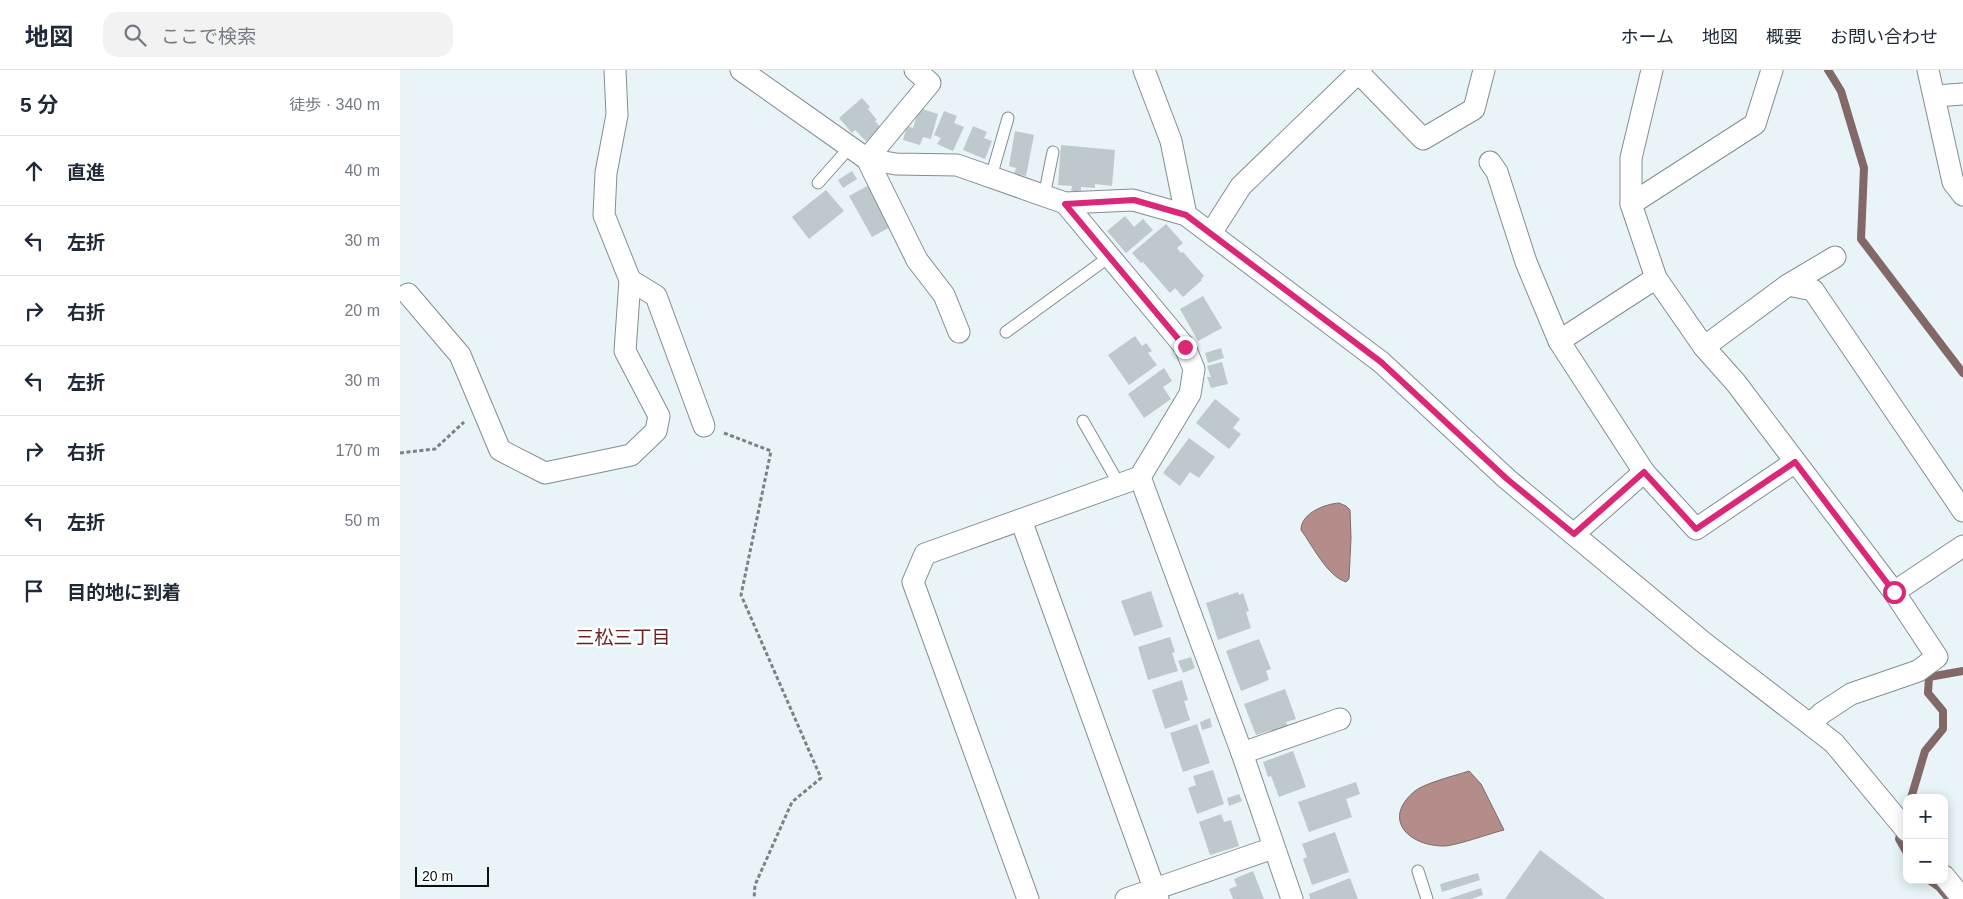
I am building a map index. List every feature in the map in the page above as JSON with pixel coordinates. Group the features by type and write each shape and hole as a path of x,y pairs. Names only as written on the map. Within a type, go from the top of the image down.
{"street":[{"path":"408,294 460,355 500,450 545,473 631,455 656,430 659,416 626,351 630,280 604,215 606,173 617,115 615,70"},
{"path":"741,70 867,159 896,164 958,165 1065,204 1134,200 1186,215 1381,362 1507,479 1703,642 1834,743 1903,826"},
{"path":"867,159 930,83 915,70"},
{"path":"1144,70 1171,142 1186,215"},
{"path":"1211,233 1241,186 1358,71 1423,139 1474,109 1484,70"},
{"path":"1652,70 1631,158 1631,204 1656,278 1704,347 1736,383 1894,592 1916,623 1937,658 1918,671 1851,694 1822,713 1810,724"},
{"path":"1631,204 1755,124 1772,70"},
{"path":"1928,70 1953,182 1963,195"},
{"path":"1935,96 1963,94"},
{"path":"867,159 917,260 944,295 959,332"},
{"path":"1490,162 1497,172 1526,262 1559,341 1644,472 1696,529 1795,462"},
{"path":"1028,899 913,582 926,554 1140,477 1190,394 1194,369 1185,347 1065,204"},
{"path":"1704,347 1788,285 1835,257"},
{"path":"1559,341 1656,278"},
{"path":"630,280 656,296 704,426"},
{"path":"1788,285 1813,290 1963,511"},
{"path":"1574,534 1644,472"},
{"path":"1140,477 1242,753 1292,899"},
{"path":"1021,520 1156,894"},
{"path":"1894,592 1963,546"},
{"path":"1242,753 1340,719"},
{"path":"1126,899 1156,894 1273,848"},
{"path":"1948,881 1963,899"}],"lane":[{"path":"991,177 1008,118"},
{"path":"818,183 850,147"},
{"path":"1044,196 1053,152"},
{"path":"1006,332 1109,257"},
{"path":"1082,420 1120,484"},
{"path":"1418,871 1427,899"}],"path":[{"path":"400,453 435,448 481,406"},
{"path":"704,426 772,451 741,596 822,778 792,802 754,885 754,899"}],"shaded area":[{"path":"1339,503 1350,510 1349,579 1346,582 1333,574 1301,530 1302,524 1309,514 1327,505"},
{"path":"1469,771 1481,784 1504,830 1447,846 1418,841 1409,835 1403,828 1400,820 1400,811 1405,801 1420,788"}],"building":[{"path":"862,98 870,107 868,109 881,128 866,141 855,130 852,133 839,118"},
{"path":"919,108 938,114 931,139 923,137 920,145 903,140 907,126 913,128"},
{"path":"944,111 957,116 954,123 964,127 953,151 937,144 941,138 934,135"},
{"path":"973,126 987,132 984,138 992,141 985,159 963,150"},
{"path":"1015,131 1034,135 1026,176 1014,174 1016,168 1009,166"},
{"path":"1061,145 1115,150 1112,186 1095,184 1095,188 1081,187 1081,192 1071,191 1072,186 1058,185"},
{"path":"852,171 857,179 843,188 838,180"},
{"path":"869,185 892,226 872,237 849,196"},
{"path":"826,190 844,211 809,239 792,217"},
{"path":"1125,216 1134,227 1143,219 1153,230 1126,253 1107,231"},
{"path":"1166,224 1183,243 1177,248 1181,253 1183,252 1204,276 1183,297 1175,288 1170,293 1143,262 1141,263 1132,253"},
{"path":"1203,296 1222,328 1198,341 1180,309"},
{"path":"1135,336 1142,346 1146,343 1152,351 1148,353 1157,365 1129,385 1108,355"},
{"path":"1221,348 1224,358 1208,363 1205,353"},
{"path":"1222,362 1228,384 1211,388 1207,377 1211,377 1207,366"},
{"path":"1164,368 1172,381 1163,387 1171,399 1144,418 1128,394"},
{"path":"1215,399 1240,419 1233,428 1241,434 1229,449 1196,423"},
{"path":"1189,438 1215,457 1199,478 1190,472 1180,486 1163,473"},
{"path":"1151,591 1163,627 1134,636 1121,601"},
{"path":"1238,592 1239,595 1243,593 1249,611 1246,612 1251,628 1218,640 1206,603"},
{"path":"1170,637 1175,652 1172,653 1178,671 1148,680 1138,647"},
{"path":"1259,639 1271,669 1266,671 1269,680 1241,691 1226,651"},
{"path":"1191,657 1195,668 1183,673 1178,661"},
{"path":"1182,680 1188,700 1184,701 1190,720 1165,729 1152,690"},
{"path":"1285,689 1296,719 1286,722 1288,727 1256,735 1244,704"},
{"path":"1210,718 1212,727 1202,730 1200,722"},
{"path":"1197,724 1210,763 1183,772 1170,733"},
{"path":"1293,751 1306,787 1279,797 1271,776 1268,777 1263,762"},
{"path":"1213,770 1224,804 1197,814 1188,788 1196,785 1193,776"},
{"path":"1356,782 1360,794 1346,799 1352,817 1309,832 1298,802"},
{"path":"1239,794 1242,801 1229,806 1227,798"},
{"path":"1221,814 1224,822 1231,820 1239,846 1210,855 1199,822"},
{"path":"1335,832 1349,872 1312,885 1303,859 1307,857 1302,844"},
{"path":"1540,850 1605,899 1505,899"},
{"path":"1253,871 1264,899 1233,899 1229,889 1237,886 1234,879"},
{"path":"1478,873 1480,880 1442,892 1440,884"},
{"path":"1350,878 1358,899 1310,899 1309,894"},
{"path":"1481,888 1483,895 1471,899 1448,899"}],"waterway":[{"path":"1828,70 1841,91 1864,168 1861,239 1963,373"},
{"path":"1912,794 1925,751 1943,729 1943,711 1928,693 1929,677 1963,671"},
{"path":"1903,826 1899,839 1903,846"},
{"path":"1935,884 1949,899"}],"district":[{"name":"三松三丁目","path":"623,637"}],"route":[{"path":"1185,347 1065,204 1134,200 1186,215 1381,362 1507,479 1574,534 1644,472 1696,529 1795,462 1894,592"}]}
